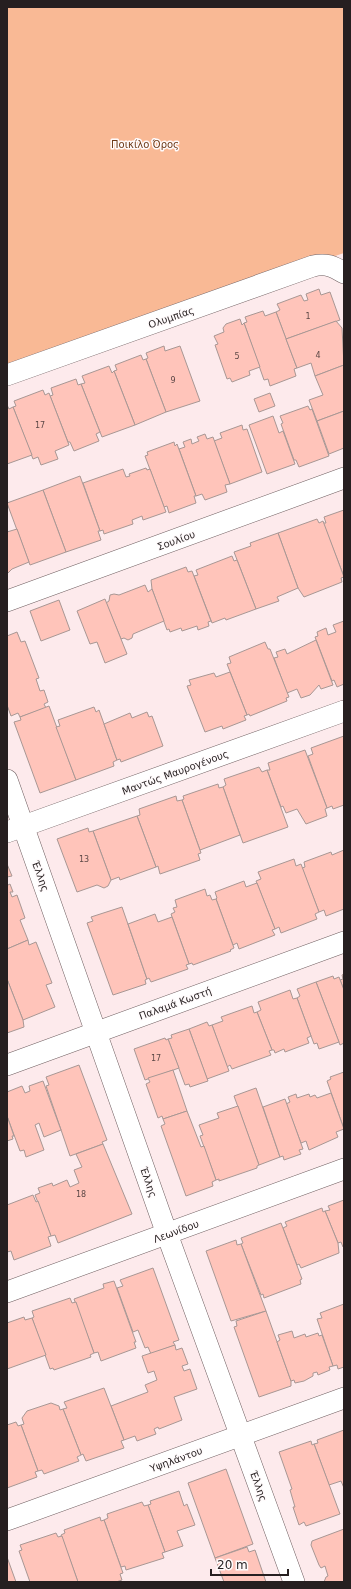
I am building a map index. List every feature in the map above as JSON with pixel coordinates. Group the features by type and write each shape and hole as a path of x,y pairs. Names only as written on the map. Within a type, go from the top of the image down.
{"street":[{"name":"Ολυμπίας","path":"7,375 313,266 324,264 340,270"},
{"name":"Σουλίου","path":"7,601 344,478"},
{"name":"Μαντώς Μαυρογένους","path":"15,829 344,712"},
{"name":"Έλλης","path":"7,780 15,829 97,1032 168,1234 294,1582"},
{"name":"Παλαμά Κωστή","path":"7,1065 344,942"},
{"name":"Λεωνίδου","path":"7,1292 344,1169"},
{"name":"Υψηλάντου","path":"7,1520 344,1398"}],"green space":[{"name":"Ποικίλο Όρος","path":"7,7 344,7 344,253 7,365"}],"building":[{"path":"319,289 321,295 330,292 340,320 286,339 276,312 280,310 277,304 301,295 304,301 308,300 306,294"},
{"path":"263,311 265,316 276,312 297,368 294,369 296,376 270,386 268,379 264,380 244,323 247,322 245,317"},
{"path":"240,319 242,325 244,323 260,367 249,371 250,375 232,382 230,378 227,379 215,345 218,344 214,336 224,332 223,328 226,324"},
{"path":"336,321 342,328 344,365 315,376 311,363 297,368 286,339"},
{"path":"164,346 165,351 180,346 200,401 166,412 146,359 148,358 146,353"},
{"path":"141,355 143,360 146,359 166,412 135,425 114,371 117,370 115,365"},
{"path":"344,365 344,411 317,421 309,400 323,395 315,376"},
{"path":"109,366 112,373 114,371 135,425 102,437 81,384 85,383 82,376"},
{"path":"76,379 78,385 81,384 100,432 96,434 99,441 74,451 70,442 68,442 50,396 53,395 51,388"},
{"path":"43,390 45,395 49,393 69,445 55,451 58,459 41,465 38,457 33,459 13,407 16,406 14,401"},
{"path":"270,393 275,406 259,412 254,399"},
{"path":"7,405 9,409 13,407 32,455 7,464"},
{"path":"308,406 310,410 312,409 329,456 299,467 296,460 294,460 281,424 283,423 280,416"},
{"path":"344,411 344,448 329,454 317,421"},
{"path":"273,416 279,433 283,431 295,464 267,474 249,425"},
{"path":"242,425 243,430 247,429 262,472 230,484 214,441 222,438 220,433"},
{"path":"205,434 207,439 213,437 230,484 225,485 227,492 205,500 202,494 196,496 179,449 185,447 183,442 191,439 192,444 199,441 197,437"},
{"path":"174,442 175,446 177,444 196,496 194,496 196,503 169,513 167,506 164,507 145,456 148,455 147,452"},
{"path":"146,468 147,470 150,469 166,512 143,520 142,516 132,520 133,524 104,534 103,530 100,531 83,483 123,469 126,477 130,476 129,474"},
{"path":"80,476 100,531 98,531 101,540 66,552 43,490"},
{"path":"43,490 66,552 30,565 7,503"},
{"path":"344,510 343,574 323,523 326,523 324,517"},
{"path":"317,519 319,523 323,521 344,577 341,578 342,582 304,597 298,588 278,533"},
{"path":"17,529 29,562 12,569 7,574 7,532"},
{"path":"278,533 298,588 277,597 279,601 256,609 234,552 251,546 250,543"},
{"path":"232,556 234,561 237,560 256,609 226,620 225,618 212,623 194,576 198,575 196,570"},
{"path":"186,567 188,572 192,571 211,621 208,622 209,626 198,630 197,626 182,631 181,628 170,632 169,629 167,630 152,589 151,580"},
{"path":"145,585 148,592 152,589 164,621 133,634 132,638 128,640 124,638 121,639 106,603 109,601 110,595 119,595"},
{"path":"105,599 127,654 105,663 97,642 90,644 77,611"},
{"path":"59,600 70,630 41,641 30,611"},
{"path":"344,621 344,684 337,687 334,680 332,681 315,637 318,636 317,632 326,628 328,635 336,632 333,625"},
{"path":"17,632 21,642 25,641 39,678 36,679 40,691 44,690 48,702 44,704 46,708 20,717 18,713 11,716 7,705 7,636"},
{"path":"316,640 333,685 321,689 319,685 310,695 301,698 297,689 287,693 274,658 278,657 276,652 285,649 287,654"},
{"path":"265,642 268,649 270,649 289,697 286,698 287,701 250,716 249,714 247,715 227,664 231,663 229,657"},
{"path":"230,672 247,715 244,716 246,720 223,729 222,726 205,732 187,686 191,685 189,680 214,673 216,677"},
{"path":"49,706 76,780 40,793 14,722 21,720 20,717"},
{"path":"94,707 96,712 99,710 117,760 113,762 114,766 76,780 56,727 60,726 58,720"},
{"path":"147,712 149,717 152,716 163,746 121,762 120,759 117,760 104,724 130,713 132,718"},
{"path":"344,736 344,805 333,809 332,806 327,808 308,756 313,754 311,748"},
{"path":"305,750 327,808 325,809 327,816 306,824 297,809 286,813 283,806 281,807 267,770 270,770 268,763"},
{"path":"259,767 262,772 267,770 288,827 243,843 223,787 226,785 224,779"},
{"path":"218,784 219,788 223,787 240,835 200,850 182,800 184,799 183,796"},
{"path":"176,796 177,801 182,800 201,853 198,854 200,860 160,874 137,816 140,815 139,809"},
{"path":"137,816 156,867 120,880 119,877 111,880 93,831"},
{"path":"88,828 89,832 93,831 111,880 108,886 104,888 97,885 77,892 57,839"},
{"path":"344,850 344,909 326,916 324,910 319,912 302,868 305,867 304,862 331,852 332,855"},
{"path":"294,859 296,866 301,864 319,912 315,914 317,919 281,933 279,927 275,929 256,881 261,879 258,872"},
{"path":"7,864 12,876 7,877"},
{"path":"244,881 246,887 257,883 275,929 272,930 275,935 239,949 237,943 233,945 216,899 215,892"},
{"path":"7,883 8,885 10,884 13,892 10,892 12,897 17,895 25,918 20,920 28,940 7,949"},
{"path":"205,889 207,896 210,895 212,900 216,899 234,948 230,950 231,951 193,965 192,963 189,964 171,914 175,912 173,908 177,907 175,900"},
{"path":"122,907 147,979 145,980 146,984 113,995 87,923 93,921 91,917"},
{"path":"155,914 158,922 172,917 189,964 186,965 188,969 151,982 149,978 147,979 128,924"},
{"path":"28,940 29,945 36,942 52,983 46,985 55,1007 23,1020 7,979 7,949"},
{"path":"344,974 344,990 340,980 343,979 342,975"},
{"path":"333,976 334,979 339,977 344,990 344,1043 340,1045 316,982"},
{"path":"7,979 23,1020 24,1027 7,1033"},
{"path":"316,982 339,1042 319,1049 317,1043 314,1044 297,998 300,996 297,989"},
{"path":"290,990 293,999 297,998 311,1036 307,1038 309,1043 285,1052 284,1049 275,1053 274,1050 272,1050 257,1012 261,1010 258,1002"},
{"path":"252,1006 254,1013 257,1012 272,1050 269,1051 271,1055 232,1069 230,1065 227,1067 212,1025 223,1021 221,1017"},
{"path":"207,1022 209,1026 212,1025 229,1071 207,1079 189,1029"},
{"path":"189,1029 208,1081 190,1087 189,1084 185,1085 168,1039 172,1038 171,1035"},
{"path":"165,1038 166,1040 168,1039 179,1068 145,1080 134,1049"},
{"path":"79,1065 107,1140 102,1142 103,1144 70,1156 46,1086 49,1085 46,1077"},
{"path":"173,1070 187,1111 163,1119 162,1116 158,1118 146,1084 150,1082 148,1078"},
{"path":"344,1072 344,1129 327,1081 331,1079 330,1077"},
{"path":"43,1081 61,1130 44,1137 39,1123 35,1125 44,1150 26,1157 24,1150 20,1151 7,1116 7,1092 22,1086 25,1093 30,1091 29,1086"},
{"path":"256,1088 280,1157 259,1165 234,1096"},
{"path":"331,1093 344,1129 336,1132 338,1137 309,1150 306,1141 301,1143 286,1104 290,1102 288,1097 296,1094 297,1098 309,1094 310,1097 315,1095 317,1098"},
{"path":"285,1099 303,1149 299,1150 301,1154 284,1160 283,1156 280,1157 263,1107"},
{"path":"238,1106 259,1165 257,1168 219,1181 219,1179 216,1180 200,1136 203,1135 199,1125 219,1118 217,1113"},
{"path":"187,1111 201,1147 204,1146 216,1180 212,1182 213,1186 186,1196 161,1126 165,1124 163,1119"},
{"path":"7,1116 14,1136 12,1136 13,1139 7,1141"},
{"path":"103,1144 132,1214 58,1243 55,1235 51,1236 35,1195 40,1193 38,1188 52,1183 53,1186 67,1180 70,1187 79,1183 74,1170 82,1167 76,1154"},
{"path":"33,1195 36,1202 38,1201 51,1236 48,1237 51,1246 14,1260 11,1251 7,1252 7,1205"},
{"path":"344,1200 343,1247 341,1242 338,1243 325,1211 330,1210 328,1206"},
{"path":"322,1208 323,1212 325,1211 338,1243 339,1253 301,1268 299,1264 297,1265 283,1228 287,1226 285,1222"},
{"path":"281,1223 302,1279 300,1280 301,1284 264,1298 263,1294 261,1295 241,1244 243,1243 241,1238"},
{"path":"236,1240 237,1245 241,1244 266,1311 231,1321 206,1251"},
{"path":"153,1268 179,1340 173,1342 175,1345 151,1354 148,1347 145,1348 138,1330 133,1332 117,1288 123,1286 120,1280"},
{"path":"114,1281 136,1342 134,1342 136,1348 101,1361 98,1352 94,1353 74,1299 104,1288 103,1284"},
{"path":"70,1298 72,1303 76,1302 94,1353 90,1355 91,1357 54,1370 53,1368 50,1369 32,1318 34,1317 32,1311"},
{"path":"344,1304 344,1367 338,1369 337,1365 333,1366 317,1319 322,1318 320,1313"},
{"path":"266,1311 291,1381 291,1386 259,1397 234,1327 237,1326 236,1321"},
{"path":"24,1317 25,1320 32,1318 46,1355 7,1369 7,1323"},
{"path":"292,1331 294,1338 305,1334 306,1337 318,1333 319,1336 322,1335 333,1366 329,1367 330,1370 318,1375 317,1372 313,1373 313,1376 304,1381 295,1383 294,1380 291,1381 277,1342 280,1340 278,1335"},
{"path":"175,1345 176,1350 182,1348 188,1364 182,1366 184,1371 190,1369 197,1389 174,1397 182,1420 159,1429 158,1427 154,1429 156,1434 137,1441 135,1436 124,1440 111,1406 148,1392 145,1385 157,1380 154,1371 148,1373 142,1356"},
{"path":"104,1388 124,1440 121,1441 124,1448 86,1461 83,1454 81,1455 63,1409 67,1408 64,1402"},
{"path":"51,1403 59,1406 60,1410 63,1409 81,1455 77,1457 79,1461 44,1474 42,1470 38,1471 21,1425 24,1424 22,1418 27,1411"},
{"path":"16,1422 18,1426 21,1425 38,1471 35,1472 37,1477 7,1488 7,1425"},
{"path":"344,1430 344,1488 341,1481 329,1485 314,1444 318,1443 317,1440"},
{"path":"311,1441 312,1445 314,1444 340,1514 306,1526 304,1522 299,1525 293,1507 295,1507 290,1490 292,1489 279,1452"},
{"path":"226,1469 253,1544 215,1558 188,1483"},
{"path":"179,1491 184,1506 187,1504 195,1525 177,1531 183,1546 165,1552 148,1505 151,1504 150,1501"},
{"path":"142,1502 144,1506 148,1505 165,1552 162,1553 164,1558 126,1570 125,1566 121,1567 104,1520 108,1518 107,1514"},
{"path":"100,1517 101,1521 104,1520 123,1573 120,1574 122,1580 116,1582 78,1582 61,1535 65,1533 64,1530"},
{"path":"344,1529 344,1582 324,1582 328,1576 325,1566 321,1568 319,1565 311,1545 312,1541"},
{"path":"56,1533 58,1537 62,1536 78,1582 30,1582 19,1551 22,1550 20,1545"},
{"path":"247,1547 249,1552 255,1550 266,1582 224,1582 215,1558"},
{"path":"7,1557 16,1582 7,1582"}]}
